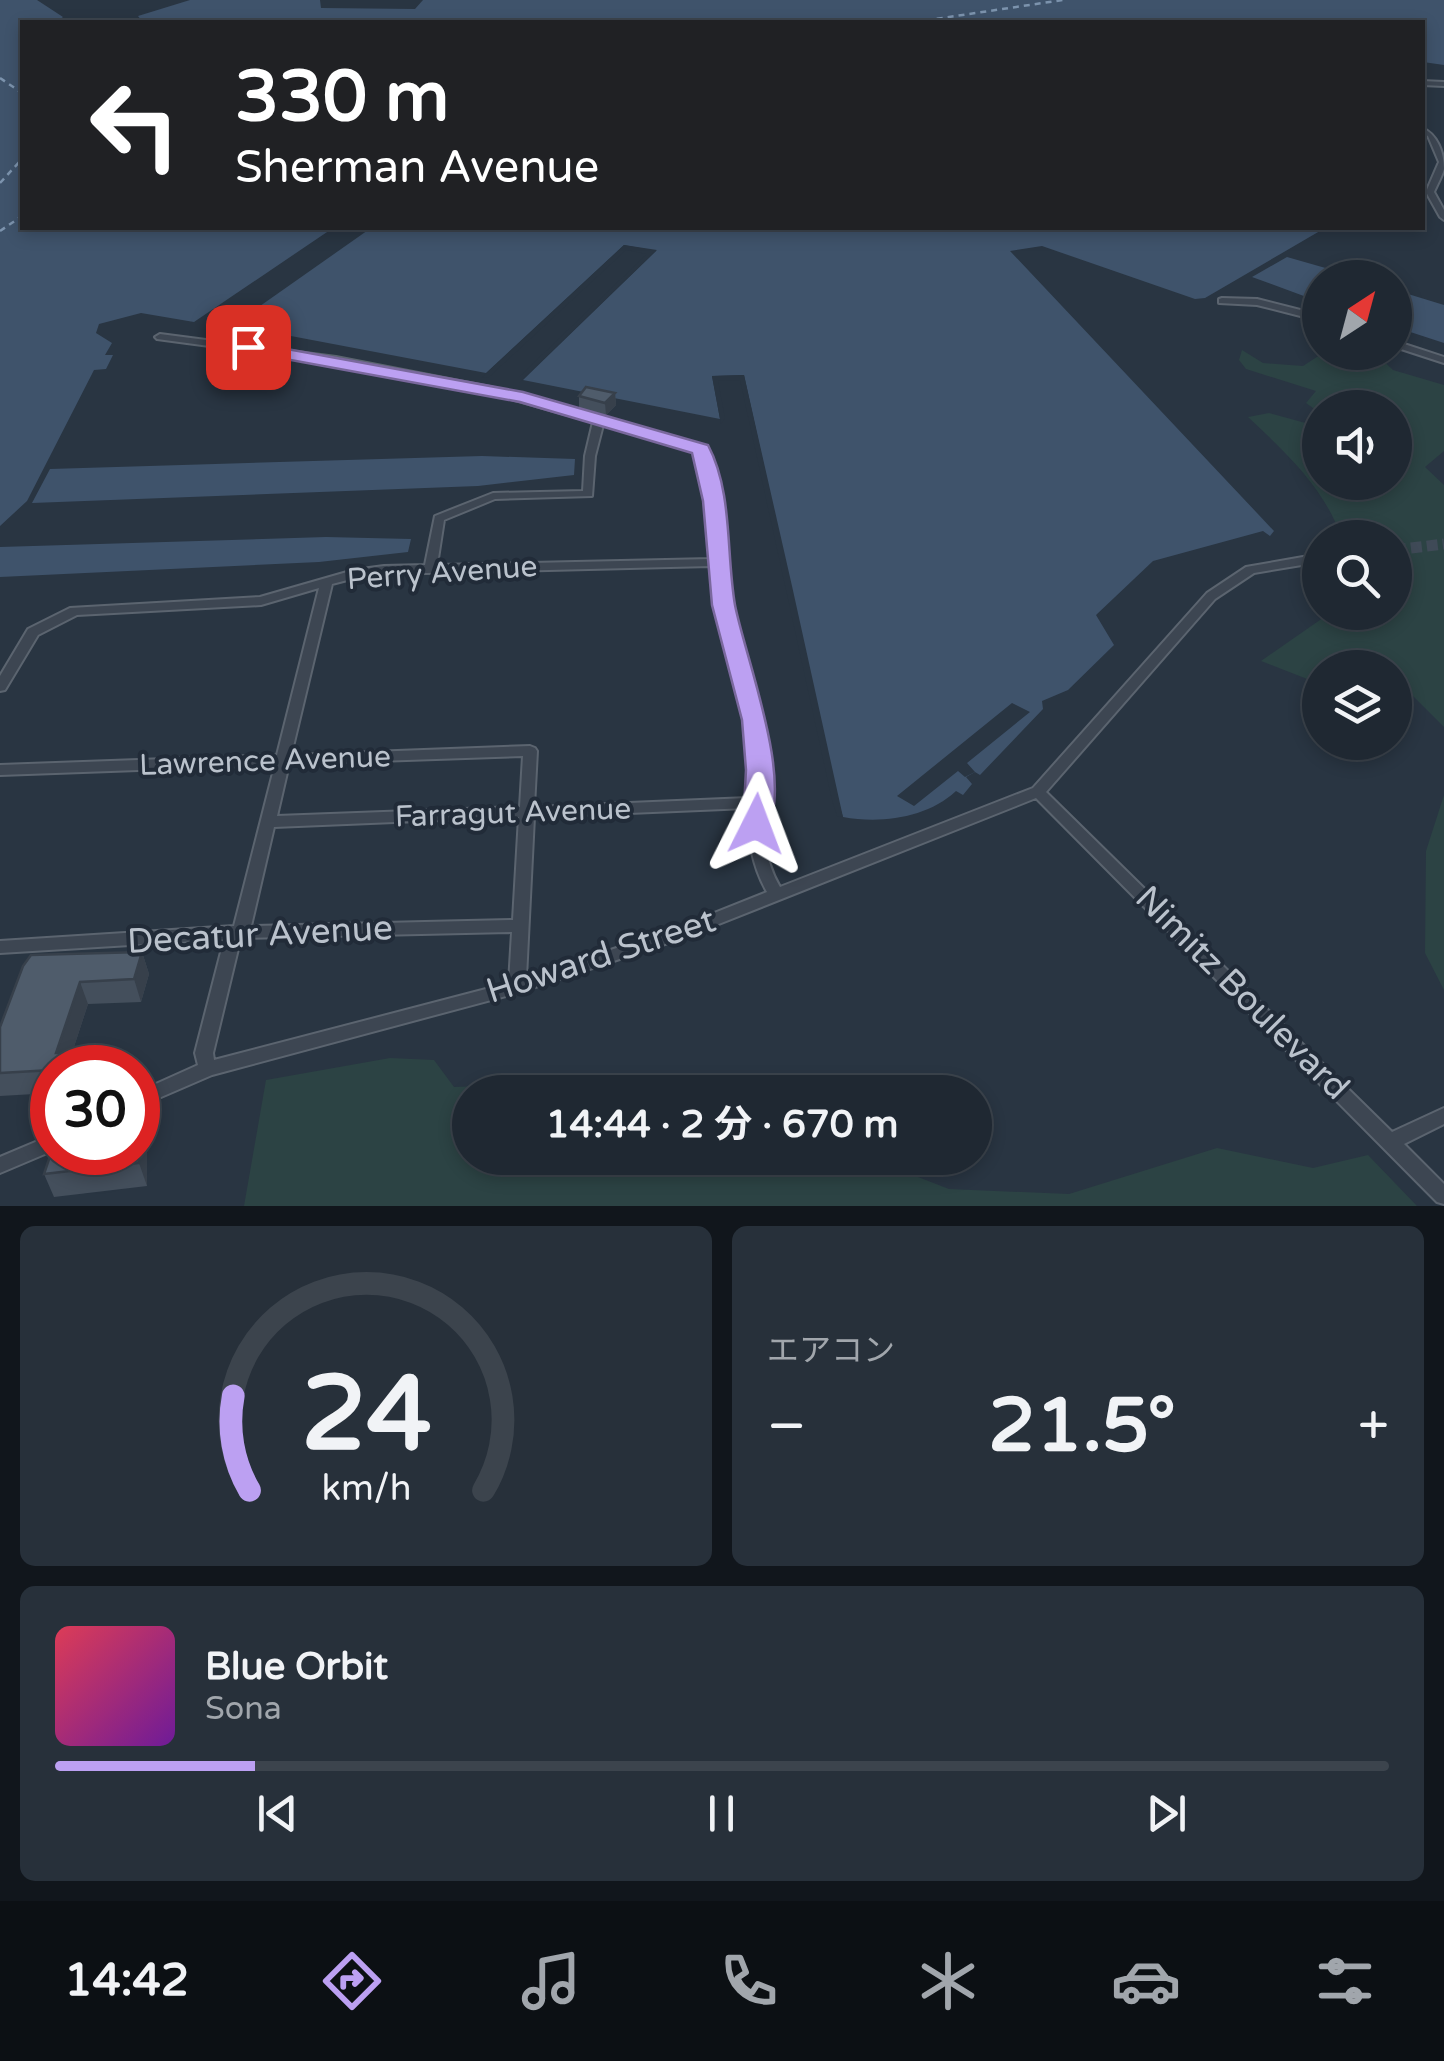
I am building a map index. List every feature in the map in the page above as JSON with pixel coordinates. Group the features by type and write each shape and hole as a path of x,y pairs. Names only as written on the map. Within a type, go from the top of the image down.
{"street":[{"path":"1425,132 1431,135 1443,162 1430,192 1444,217"},
{"path":"1222,301 1257,302 1302,313"},
{"path":"160,337 354,364 523,397 598,422 685,442 703,452 714,501 724,605 754,720 755,846 762,876 777,896"},
{"path":"1412,350 1444,360"},
{"path":"430,569 439,518 493,496 588,494 590,456 598,422"},
{"name":"Howard Street","path":"160,1090 208,1069 517,987 777,896 1038,792 1211,596 1250,570 1302,561"},
{"name":"Perry Avenue","path":"0,687 34,632 51,619 74,610 261,601 354,574 718,562"},
{"path":"208,1069 204,1053 230,948 241,932 326,582"},
{"name":"Lawrence Avenue","path":"0,770 530,752 527,812"},
{"name":"Nimitz Boulevard","path":"1038,792 1444,1196"},
{"name":"Farragut Avenue","path":"268,822 757,804"},
{"path":"517,987 527,812"},
{"name":"Decatur Avenue","path":"0,947 241,932 520,926"},
{"path":"1391,1141 1444,1116"},
{"path":"0,1165 30,1152"}],"green space":[{"path":"1242,350 1263,363 1302,366 1302,370 1393,370 1444,385 1444,451 1425,467 1444,485 1444,727 1412,695 1412,650 1302,650 1302,677 1261,661 1306,630 1412,630 1412,520 1334,520 1324,500 1412,500 1412,390 1313,390 1246,369 1239,360"},
{"path":"1269,413 1302,422 1302,473 1248,417"},
{"path":"1444,795 1444,990 1425,953 1426,851"},
{"path":"390,1058 434,1060 452,1084 452,1175 913,1175 949,1189 1069,1194 1217,1148 1313,1168 1368,1155 1417,1206 244,1206 266,1080"}],"water":[{"path":"0,0 37,0 63,17 20,20 20,230 330,230 194,322 141,313 99,324 96,333 112,343 105,355 113,355 106,369 94,370 27,501 0,526"},
{"path":"190,0 320,0 321,8 415,9 423,0 1444,0 1444,65 1425,62 1425,20 141,20 138,16"},
{"path":"368,230 1322,230 1205,298 1195,299 1042,246 1010,251 1274,531 1270,536 1263,531 1153,561 1096,615 1114,645 1068,690 1042,701 1043,709 980,775 975,772 966,777 972,784 963,795 956,791 918,813 888,819 843,817 744,375 712,376 720,419 523,380 656,251 624,245 486,373 233,325"},
{"path":"1287,257 1302,261 1302,295 1252,277"},
{"path":"1412,295 1444,305 1444,343 1412,333"},
{"path":"482,456 575,459 574,475 478,486 32,503 50,469"},
{"path":"326,537 411,539 408,552 319,562 0,577 0,547"}],"pier":[{"path":"624,245 657,250 519,383 519,377 647,254 626,250 489,377 481,378"},
{"path":"744,375 843,817 837,816 832,800 740,380 718,381 725,418 721,424 712,376"},
{"path":"1012,703 1030,712 967,763 975,772 965,777 958,771 914,806 897,796"}],"building":[{"path":"586,387 615,393 605,403 579,396"},
{"path":"142,952 134,979 80,982 59,1045 30,1045 30,1071 0,1073 0,1027 31,955"}],"ferry route":[{"path":"928,20 1063,0"},
{"path":"0,78 20,92"},
{"path":"0,183 20,161"},
{"path":"0,231 20,217"}],"tunnel":[{"path":"1412,548 1444,544"}],"route":[{"path":"248,347 523,397 623,430 685,442 701,449 714,501 724,605 754,720 760,770 756,824"}]}
